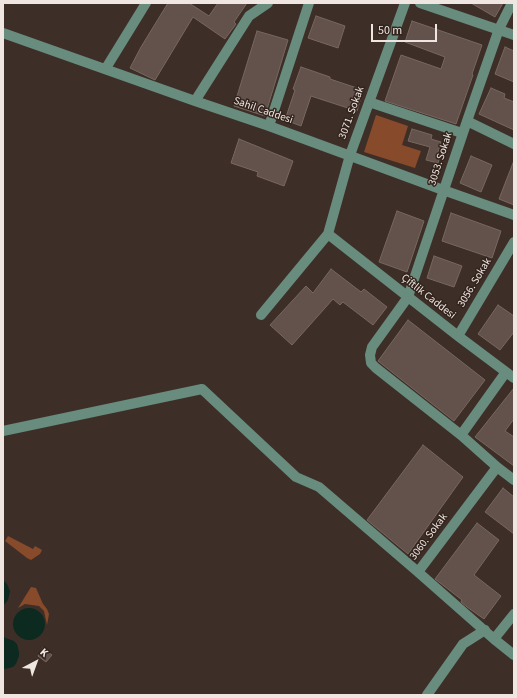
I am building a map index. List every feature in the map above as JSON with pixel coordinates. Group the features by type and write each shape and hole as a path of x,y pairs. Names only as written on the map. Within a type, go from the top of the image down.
{"street":[{"path":"106,68 146,3"},
{"path":"195,101 249,16 268,3"},
{"path":"269,126 309,3"},
{"name":"3071. Sokak","path":"328,234 350,155 405,3"},
{"path":"420,3 514,35"},
{"name":"3053. Sokak","path":"512,3 499,30 462,134 408,297 372,347 370,359 376,368 460,435 497,468 514,480"},
{"name":"Sahil Caddesi","path":"3,33 269,126 514,215"},
{"path":"369,102 462,134"},
{"path":"467,121 514,144"},
{"path":"261,315 328,234"},
{"name":"Çiftlik Caddesi","path":"328,234 510,375"},
{"name":"3056. Sokak","path":"458,336 514,242"},
{"path":"460,435 510,375"},
{"path":"3,431 202,389 296,477 319,488 418,572"},
{"name":"3060. Sokak","path":"497,468 418,572 514,655"},
{"path":"494,639 514,614"},
{"path":"427,695 463,644 485,630"}],"shaded area":[{"path":"376,115 408,126 402,145 421,151 415,168 364,152"},
{"path":"8,536 33,549 35,546 42,550 40,554 31,560 5,541"},
{"path":"3,580 7,584 10,591 8,600 3,606"},
{"path":"31,587 36,588 43,604 47,609 49,614 47,625 44,611 39,606 25,604 18,608"},
{"path":"26,608 32,608 42,615 45,624 44,630 38,637 32,640 26,640 16,633 13,627 13,621 20,611"},
{"path":"3,637 14,641 17,644 19,652 16,664 13,667 5,669 3,669"}],"building":[{"path":"168,3 189,3 209,16 218,3 247,3 234,22 236,24 225,39 193,17 155,80 130,68"},
{"path":"471,3 503,3 495,17"},
{"path":"316,16 345,26 338,48 308,38"},
{"path":"412,21 482,45 456,124 385,101 401,55 441,69 445,57 405,42"},
{"path":"257,31 288,40 265,116 234,106"},
{"path":"505,47 514,51 514,82 495,74"},
{"path":"301,67 363,90 357,111 311,96 301,126 285,120 295,90 293,89"},
{"path":"491,88 505,94 504,98 514,102 514,130 479,114"},
{"path":"412,129 432,135 431,139 441,142 437,155 440,156 438,163 426,160 430,147 408,141"},
{"path":"239,139 293,161 284,186 257,176 258,172 231,163"},
{"path":"471,156 492,165 481,192 460,183"},
{"path":"514,163 514,205 499,199"},
{"path":"397,211 424,221 407,272 379,262"},
{"path":"451,213 501,231 492,258 442,241"},
{"path":"434,256 462,266 454,287 427,278"},
{"path":"331,269 361,292 364,289 387,307 373,325 343,302 340,305 333,299 292,345 270,325 306,286 313,293"},
{"path":"498,305 514,316 514,332 500,350 478,334"},
{"path":"408,320 485,380 454,421 378,361"},
{"path":"514,388 514,419 505,431 514,437 514,466 475,437"},
{"path":"423,445 463,477 408,554 367,520"},
{"path":"503,488 514,497 514,534 485,512"},
{"path":"477,523 499,540 474,575 501,596 484,619 467,607 461,602 462,600 435,579"},
{"path":"43,648 52,655 46,662 38,656"}]}
